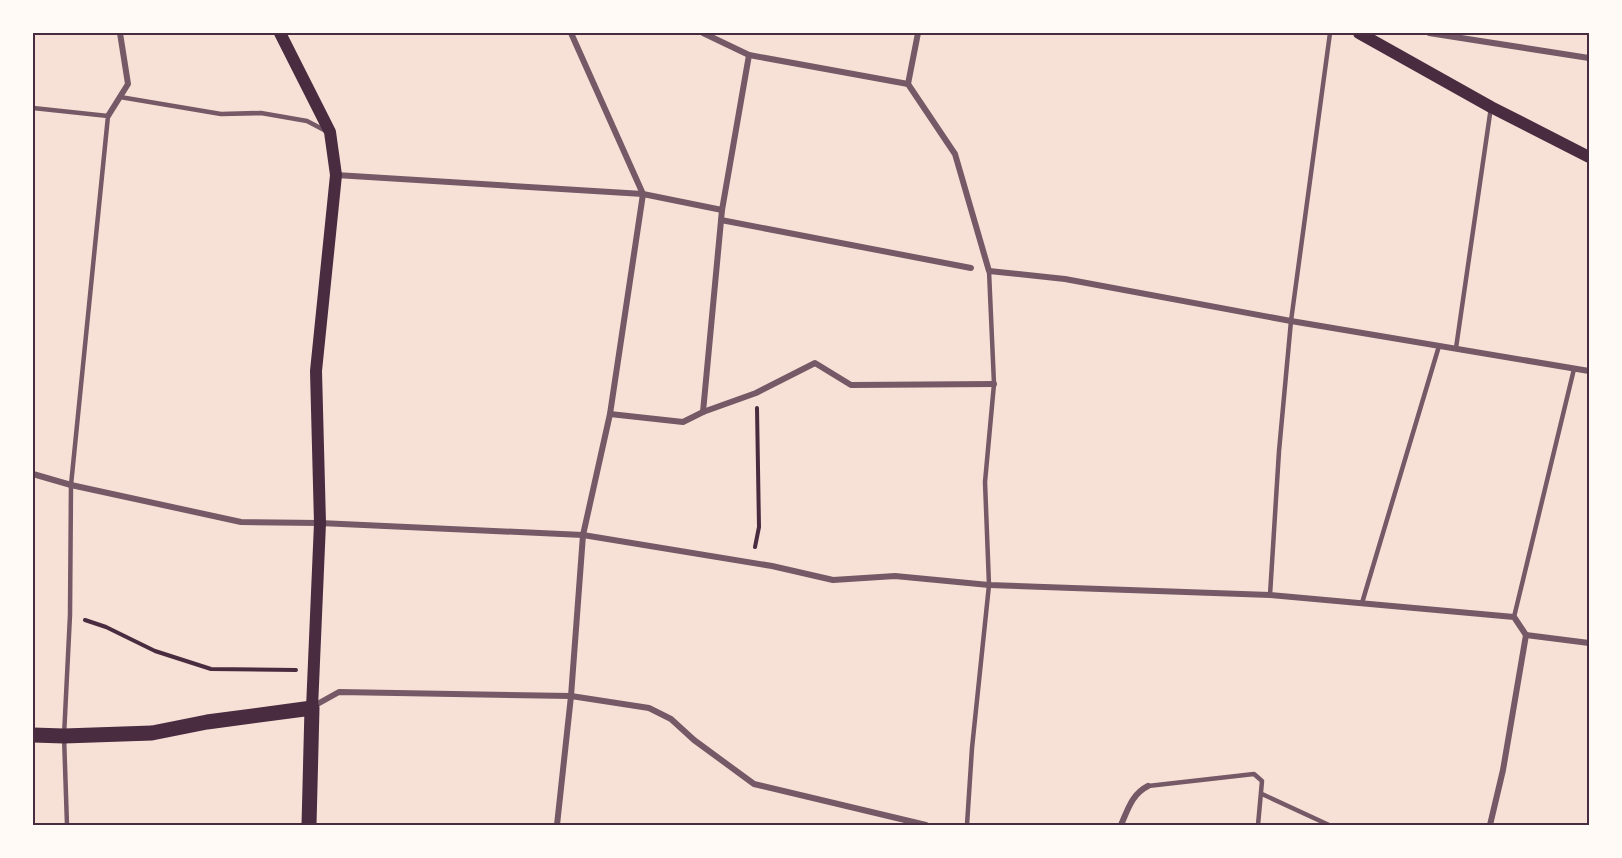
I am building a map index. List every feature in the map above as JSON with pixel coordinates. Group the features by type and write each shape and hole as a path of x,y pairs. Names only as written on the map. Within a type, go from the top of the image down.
{"main road":[{"path":"280,33 330,132 336,175 316,371 320,523 309,825"},
{"path":"1359,33 1491,107 1589,157"},
{"path":"33,735 152,734 207,722 312,708"}],"street":[{"path":"108,116 128,84 120,33"},
{"path":"557,825 571,696 583,535 610,414 643,194 571,33"},
{"path":"703,33 749,56 908,84"},
{"path":"918,33 908,84 955,154 989,271 1065,279 1291,321 1589,371"},
{"path":"1429,33 1589,58"},
{"path":"703,412 722,210 749,56"},
{"path":"336,175 643,194 722,210"},
{"path":"721,220 971,267"},
{"path":"610,414 683,422 703,412 756,393 815,363 851,385 993,384"},
{"path":"33,474 71,485 241,522 320,523 583,535 752,563 834,580 895,576 989,585 1270,595 1514,617 1526,635 1503,770 1490,825"},
{"path":"1526,635 1589,643"},
{"path":"312,708 339,692 571,696 649,708 671,719 694,740 754,784 926,825"},
{"path":"1121,825 1139,791 1148,786"}],"lane":[{"path":"1270,595 1279,451 1291,321 1330,33"},
{"path":"120,97 221,114 261,113 307,121 330,132"},
{"path":"1456,348 1491,107"},
{"path":"33,108 108,116 71,485 70,615 64,736 67,825"},
{"path":"967,825 973,736 989,585 986,482 993,384 989,271"},
{"path":"1362,603 1439,346"},
{"path":"1514,617 1574,369"},
{"path":"1148,786 1254,774 1262,781 1258,825"},
{"path":"1262,794 1329,825"}],"path":[{"path":"752,563 759,527 760,472 756,393"},
{"path":"70,615 106,627 155,651 211,669 315,670"}]}
